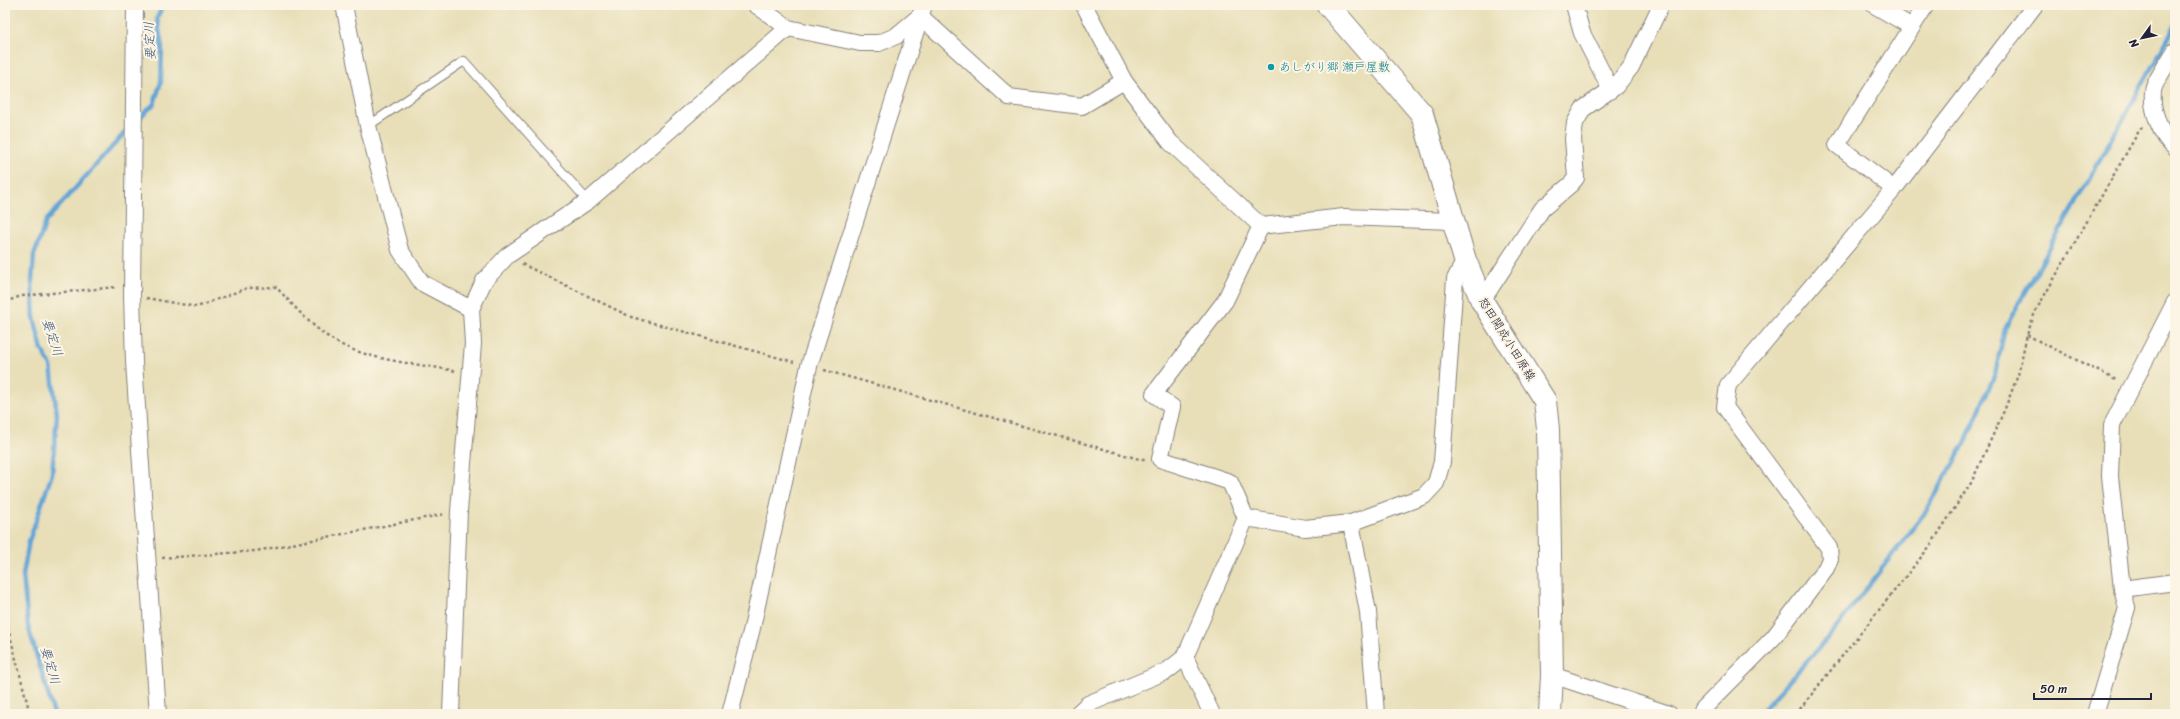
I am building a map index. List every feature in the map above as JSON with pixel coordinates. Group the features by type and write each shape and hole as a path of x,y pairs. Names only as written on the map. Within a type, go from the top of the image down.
{"main road":[{"name":"怒田開成小田原線","path":"1328,5 1422,114 1452,221 1465,260 1482,301 1545,401 1548,429 1552,675 1550,714"}],"street":[{"path":"135,5 132,291 147,560 158,714"},
{"path":"344,5 368,126 400,250 422,283 471,309"},
{"path":"756,5 788,28 860,43 879,43 896,36 922,10"},
{"path":"1084,5 1124,81 1170,142 1261,226 1344,217 1452,221"},
{"path":"1574,5 1582,33 1611,90"},
{"path":"1482,301 1542,209 1576,178 1573,139 1575,123 1583,109 1616,86 1631,68 1661,5"},
{"path":"1874,5 1912,27"},
{"path":"1894,189 1837,145 1926,5"},
{"path":"1701,714 1703,709 1774,637 1826,568 1830,559 1829,548 1726,406 1728,385 1894,189 2035,5"},
{"path":"922,10 1009,97 1082,106 1124,81"},
{"path":"730,714 752,628 809,366 922,10"},
{"path":"451,714 459,511 473,344 471,309 484,281 507,256 588,201 788,28"},
{"path":"2175,51 2152,91 2155,113 2169,144 2175,148"},
{"path":"1077,714 1088,704 1166,671 1185,657 1246,518 1230,482 1160,459 1172,407 1154,394 1225,301 1261,226"},
{"path":"1246,518 1305,528 1351,523 1424,496 1436,483 1442,462 1455,279 1465,260"},
{"path":"2095,714 2127,608 2122,589 2110,476 2112,425 2130,387 2175,302"},
{"path":"1351,523 1368,612 1376,714"},
{"path":"2122,589 2175,582"},
{"path":"1185,657 1211,712 1210,714"},
{"path":"1552,675 1669,714"}],"lane":[{"path":"368,126 464,61 588,201"}],"path":[{"path":"1796,714 1930,546 1971,483 2004,411 2018,375 2027,335 2036,312 2139,131 2155,113"},
{"path":"507,256 631,318 809,366 1139,459 1160,459"},
{"path":"5,302 21,296 132,291 197,307 248,288 276,287 305,318 340,344 374,355 470,373"},
{"path":"2027,335 2130,387"},
{"path":"147,560 256,551 459,511"},
{"path":"5,616 30,714"}],"waterway":[{"name":"要定川","path":"137,120 154,104 161,82 162,47 157,18 163,5"},
{"path":"1759,714 1829,637 1927,510 1965,443 1995,374 2005,328 2175,26"},
{"name":"要定川","path":"54,714 28,626 23,575 29,541 52,474 57,415 51,366 42,350 34,318 32,281 34,255 46,221 129,128"}],"place":[{"name":"あしがり郷 瀬戸屋敷","path":"1271,67"}]}
